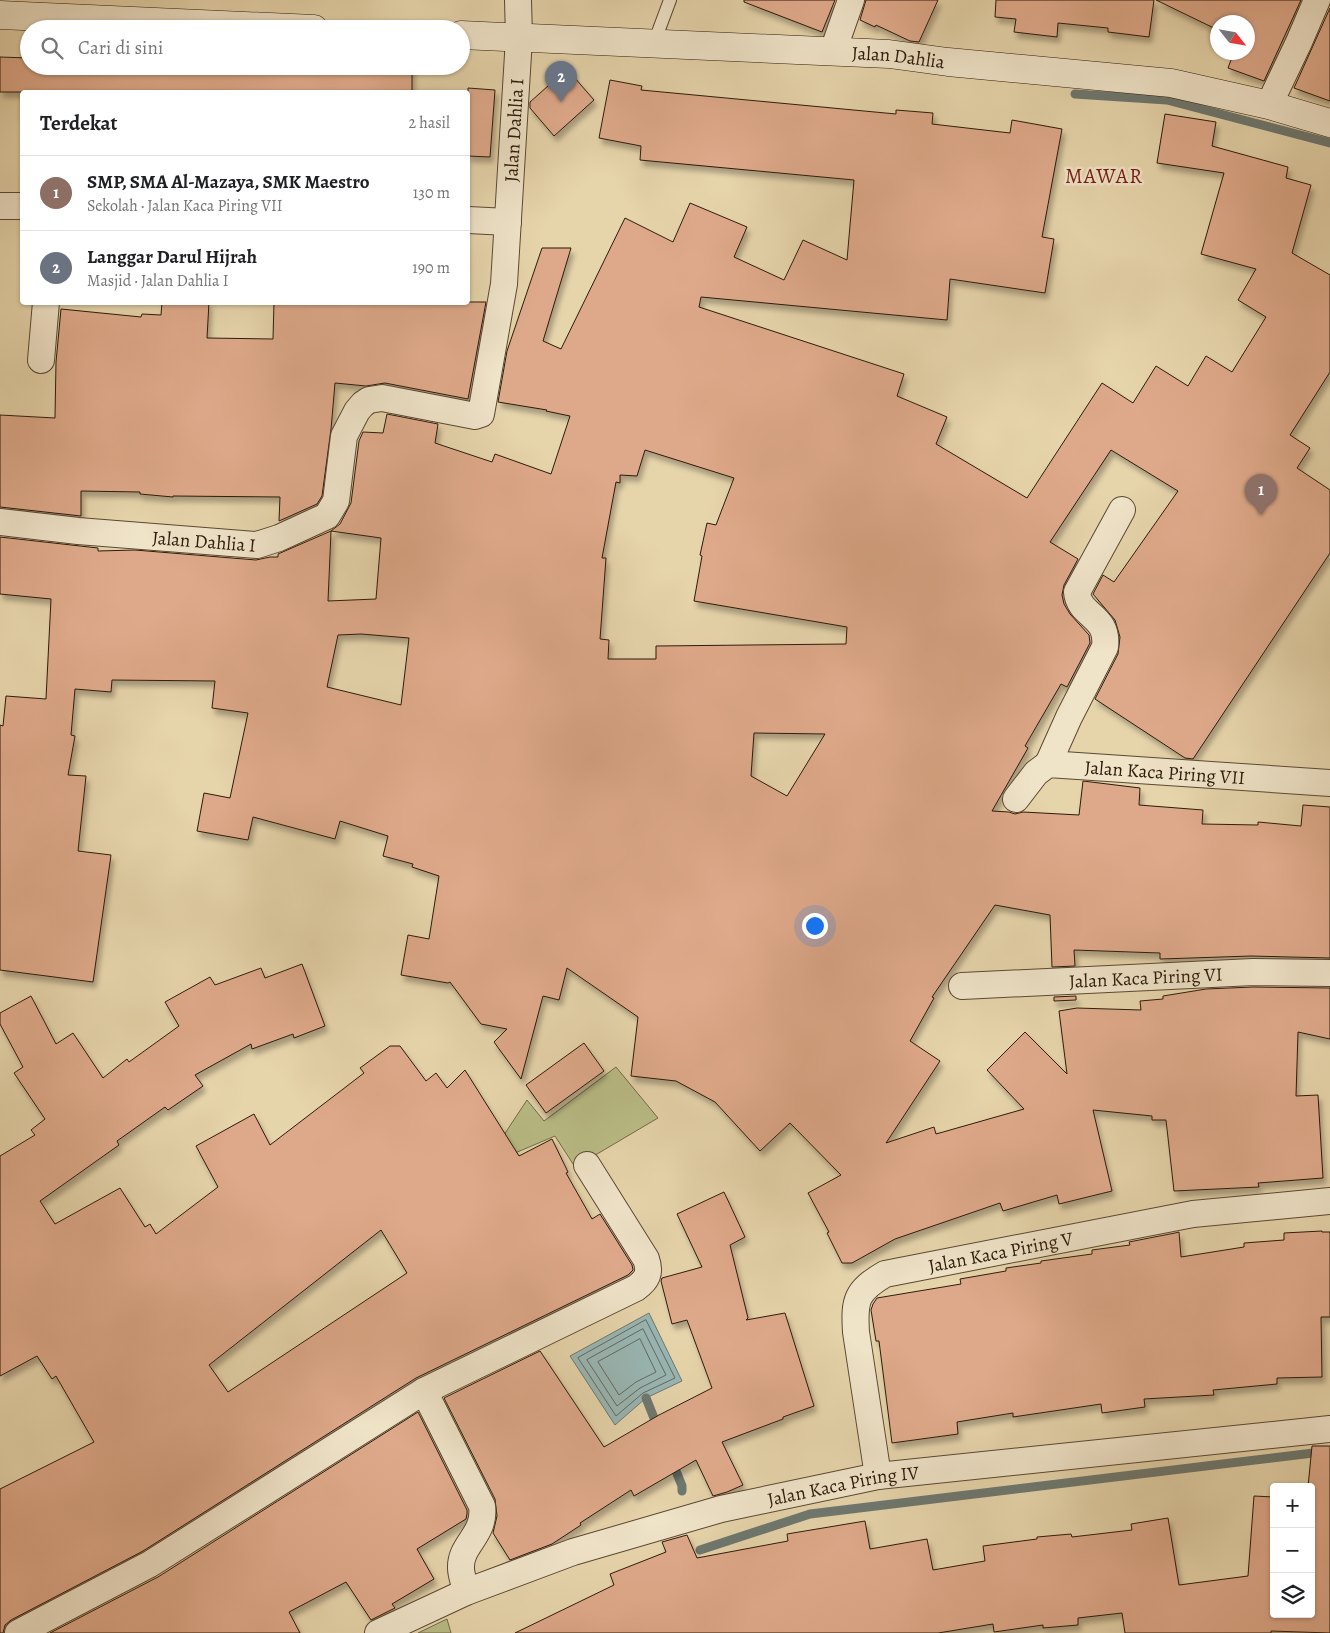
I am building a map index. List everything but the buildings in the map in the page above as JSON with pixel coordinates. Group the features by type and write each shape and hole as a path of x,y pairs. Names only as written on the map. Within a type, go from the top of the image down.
{"street":[{"name":"Jalan Dahlia I","path":"0,522 158,538 258,545 279,538 327,516 336,500 344,436 357,410 369,400 382,398 475,416 481,414 504,284 519,38 518,0"},
{"path":"833,51 851,0"},
{"path":"1269,105 1317,0"},
{"path":"0,15 112,20"},
{"name":"Jalan Dahlia","path":"470,35 889,54 948,62 1171,83 1269,105 1330,123"},
{"path":"0,206 20,206"},
{"path":"470,220 508,222"},
{"path":"41,360 46,305"},
{"path":"1016,799 1036,774 1048,764 1065,724 1106,646 1107,637 1103,626 1082,606 1077,592 1122,510"},
{"name":"Jalan Kaca Piring VII","path":"1048,764 1330,783"},
{"name":"Jalan Kaca Piring VI","path":"962,986 1253,972 1292,971 1330,973"},
{"path":"18,1633 150,1564 424,1391 636,1288 644,1282 648,1273 646,1259 588,1165"},
{"name":"Jalan Kaca Piring V","path":"878,1476 856,1332 855,1312 858,1296 869,1283 885,1274 1193,1214 1330,1200"},
{"path":"424,1391 482,1506 482,1522 462,1558 461,1568 466,1592"},
{"name":"Jalan Kaca Piring IV","path":"378,1633 466,1592 572,1552 721,1509 878,1476 1330,1429"}],"lane":[{"path":"654,43 670,0"}],"green space":[{"path":"616,1067 658,1118 575,1167 555,1136 501,1159 492,1153 527,1100 544,1121"},
{"path":"447,1619 451,1633 418,1633"}],"water":[{"path":"649,1313 682,1381 646,1398 615,1425 570,1356"}],"waterway":[{"path":"1075,94 1167,100 1330,143"},
{"path":"646,1398 658,1428"},
{"path":"700,1550 810,1514 1330,1451"},
{"path":"672,1461 682,1486 682,1491"}],"place":[{"name":"Langgar Darul Hijrah","path":"561,102"},
{"name":"SMP, SMA Al-Mazaya, SMK Maestro","path":"1261,515"}],"district":[{"name":"MAWAR","path":"1104,176"}]}
